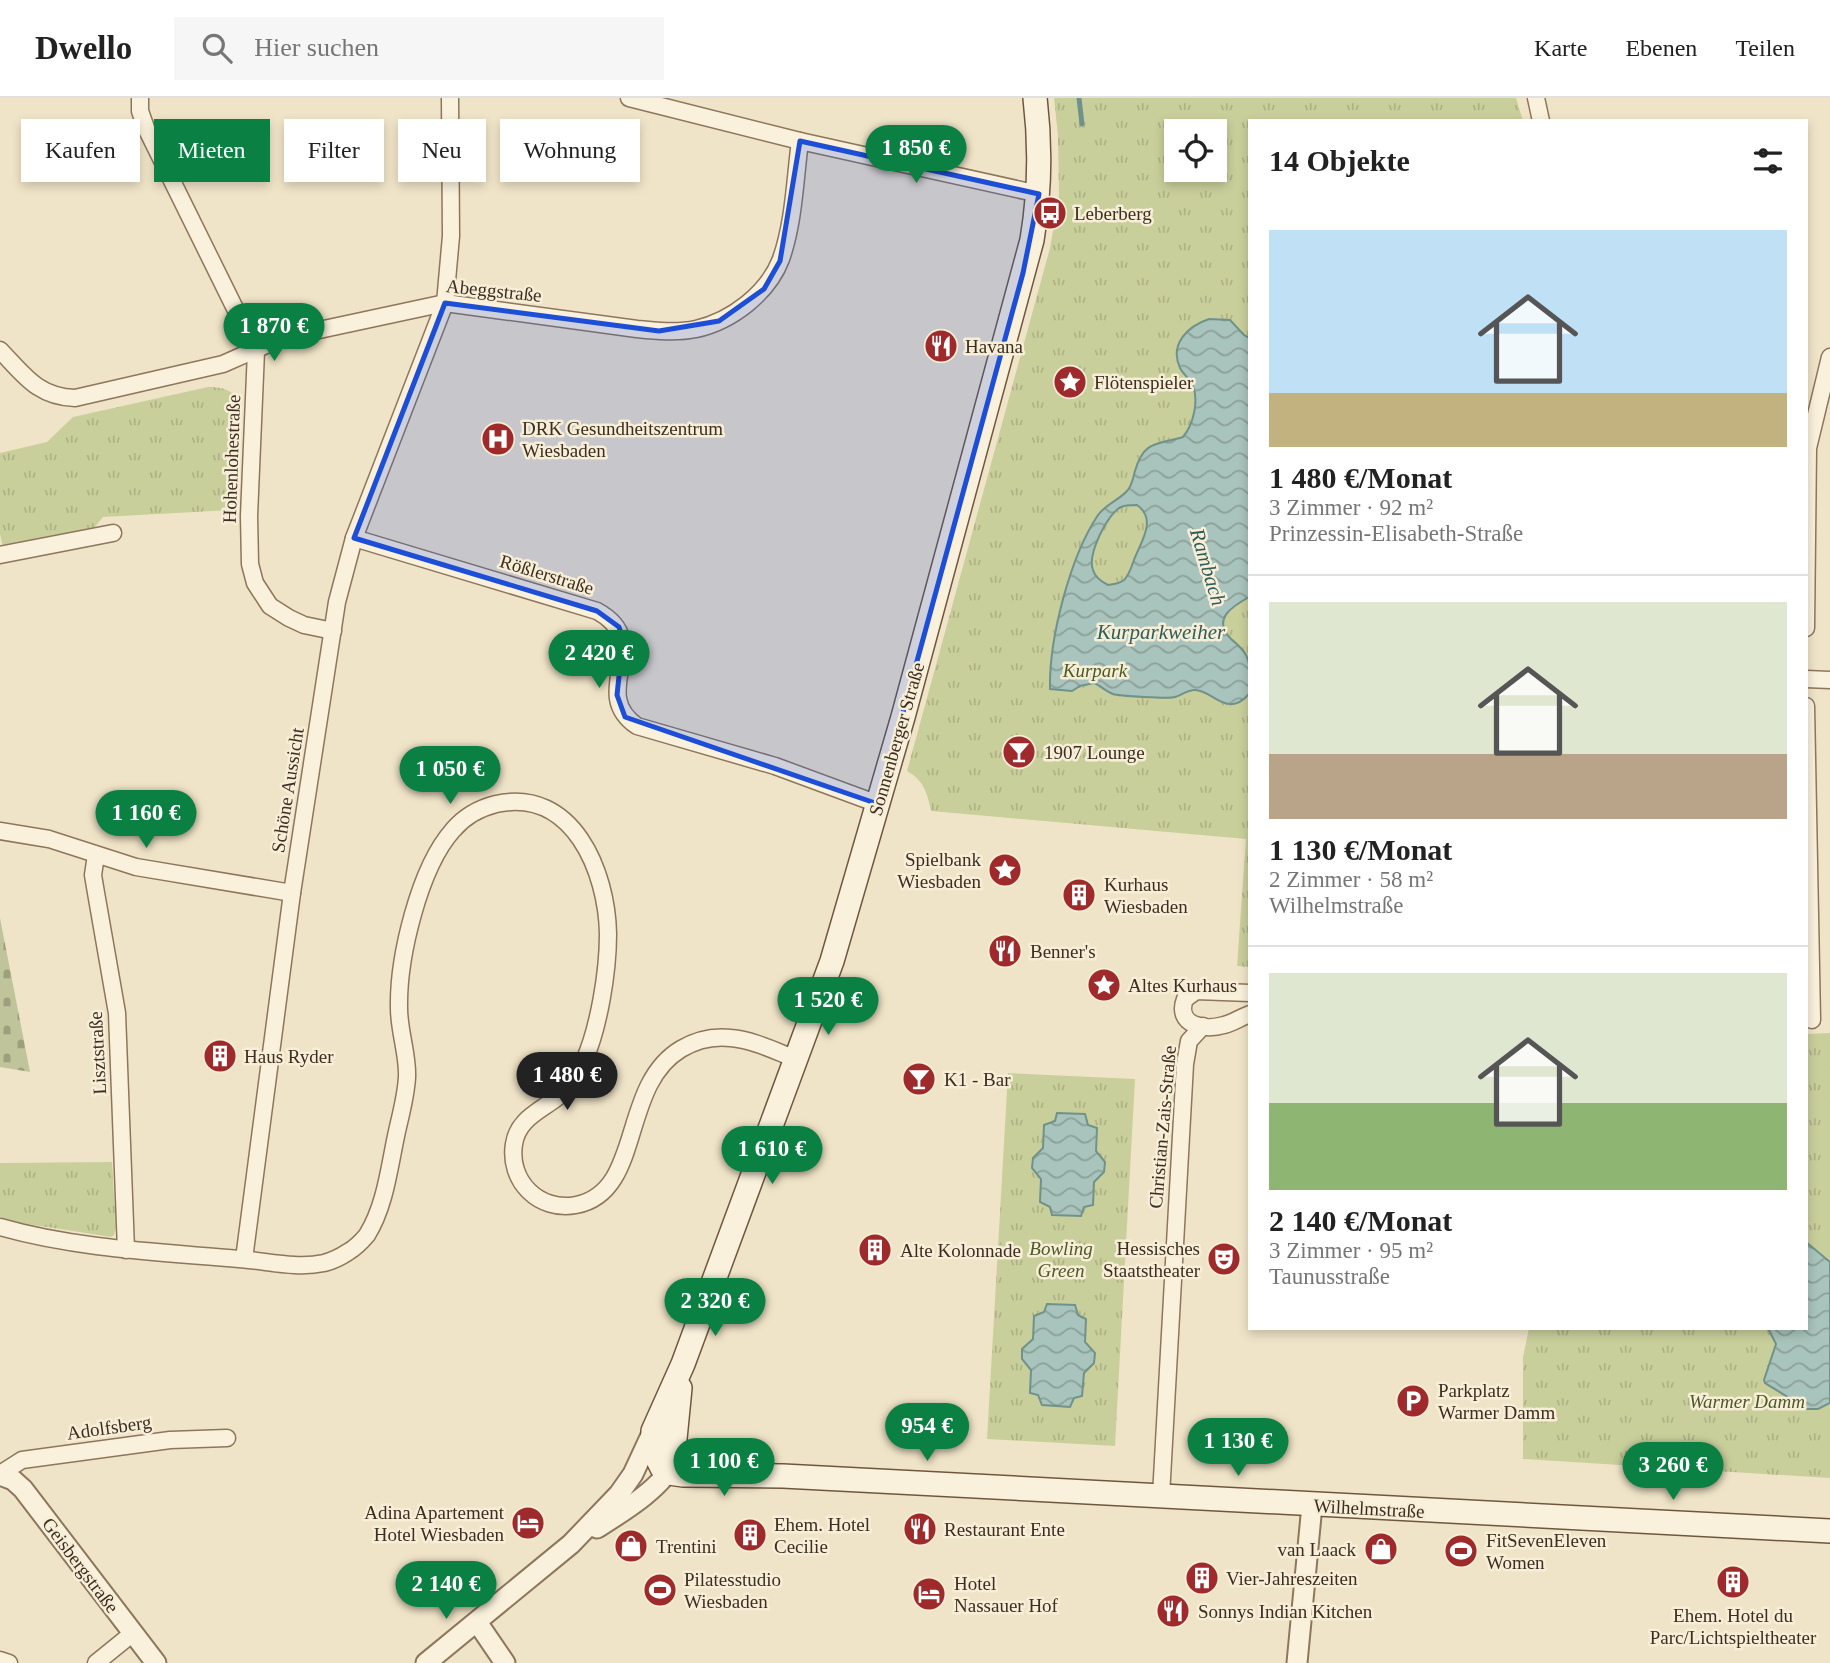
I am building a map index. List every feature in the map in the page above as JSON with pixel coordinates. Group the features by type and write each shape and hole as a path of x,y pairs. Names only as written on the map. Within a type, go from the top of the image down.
{"main road":[{"name":"Sonnenberger Straße","path":"653,1431 683,1364 832,961 878,804 1032,240 1039,194 1040,143 1035,98"},
{"name":"Sonnenberger Straße","path":"667,1465 683,1364"},
{"path":"653,1431 653,1450 667,1465"},
{"name":"Wilhelmstraße","path":"667,1465 740,1466 783,1476 1830,1531"}],"street":[{"name":"Hohenlohestraße","path":"140,98 140,111 146,128 256,351 250,516 250,564 255,583 270,606 289,618 304,625 333,631"},
{"name":"Schöne Aussicht","path":"244,1259 292,893 344,571 354,538 445,303 451,236 450,98"},
{"path":"629,98 800,141 1039,194"},
{"path":"1536,98 1541,119"},
{"name":"Abeggstraße","path":"0,350 42,391 63,398 75,398 223,364 282,338 445,303 659,331 695,329 719,321 741,308 764,289 780,261 787,233 800,141"},
{"path":"1808,444 1830,358"},
{"path":"0,555 113,533"},
{"name":"Rößlerstraße","path":"354,538 610,617 619,627 623,639 617,695 619,708 625,718 637,726 775,766 878,804"},
{"path":"1808,678 1830,680"},
{"path":"0,1227 19,1233 126,1250 294,1265 326,1263 346,1253 365,1238 384,1192 406,1091 407,1072 400,1025 399,995 403,960 414,913 432,864 444,841 460,822 493,804 520,802 541,807 560,816 570,825 591,859 607,914 608,951 594,1032 584,1059 567,1088 522,1124 514,1141 517,1174 533,1196 549,1204 566,1206 583,1203 603,1193 617,1176 651,1078 667,1059 688,1045 716,1038 731,1038 746,1040 796,1059"},
{"path":"0,831 49,839 136,867 292,893"},
{"name":"Lisztstraße","path":"96,855 93,875 117,1013 126,1250"},
{"path":"1808,915 1809,1020 1830,1020"},
{"path":"1248,993 1202,991 1188,996 1183,1003 1184,1017 1190,1023 1203,1026 1227,1024 1248,1015"},
{"name":"Christian-Zais-Straße","path":"1161,1496 1185,1064 1189,1041 1203,1026"},
{"name":"Sonnenberger Straße","path":"618,1494 633,1474 653,1431"},
{"name":"Adolfsberg","path":"0,1474 22,1460 170,1440 227,1437"},
{"path":"571,1544 618,1494 667,1465"},
{"path":"426,1663 571,1544 628,1507 667,1465"},
{"name":"Geisbergstraße","path":"0,1474 23,1489 156,1663"},
{"path":"1297,1663 1312,1505"},
{"path":"477,1622 505,1663"},
{"path":"96,1663 133,1633"},
{"path":"0,1660 9,1663"}],"highlighted area":[{"path":"800,141 1039,194 1023,273 878,804 625,717 617,695 623,639 619,627 597,611 354,538 445,303 659,331 719,321 764,289 780,261"}],"green space":[{"name":"Kurpark","path":"1054,98 1516,98 1522,119 1248,119 1248,967 1237,966 1246,839 931,811 924,788 907,771 1050,248 1059,197"},
{"path":"208,387 229,391 241,409 231,510 103,517 95,527 3,547 0,534 0,453 47,442 73,417"},
{"path":"0,918 30,1072 0,1067"},
{"name":"Warmer Damm","path":"1830,1033 1830,1478 1523,1459 1523,1357 1529,1330 1808,1330 1808,1034"},
{"name":"Bowling Green","path":"1008,1073 1135,1079 1115,1446 987,1439"},
{"path":"112,1162 116,1228 111,1237 21,1223 0,1217 0,1163"}],"water":[{"name":"Kurparkweiher","path":"1209,319 1230,320 1248,337 1248,598 1226,614 1223,625 1225,632 1243,650 1248,660 1248,695 1241,701 1227,704 1195,690 1164,698 1113,694 1094,683 1072,691 1050,689 1057,623 1070,575 1088,532 1101,511 1129,489 1139,461 1147,449 1183,437 1190,426 1195,392 1192,383 1180,368 1177,351 1182,337 1194,326","holes":["1137,505 1146,516 1144,536 1130,571 1122,581 1108,585 1099,579 1093,570 1093,555 1100,536 1110,518 1121,507"]},
{"path":"1057,1113 1085,1114 1088,1125 1097,1128 1096,1151 1105,1162 1104,1172 1094,1182 1093,1205 1084,1207 1081,1216 1052,1215 1050,1207 1040,1202 1041,1179 1032,1168 1033,1158 1043,1148 1044,1125 1055,1121"},
{"path":"1808,1244 1830,1262 1830,1403 1818,1409 1807,1409 1765,1383 1776,1344 1769,1330 1808,1330"},
{"path":"1047,1304 1075,1305 1078,1315 1086,1319 1085,1342 1095,1353 1094,1363 1084,1373 1082,1396 1074,1398 1070,1407 1042,1405 1038,1395 1030,1393 1031,1370 1022,1359 1022,1349 1033,1339 1034,1316 1044,1312"}],"waterway":[{"name":"Rambach","path":"1079,98 1082,124"}],"place":[{"name":"Leberberg","path":"1050,213"},
{"name":"Havana","path":"941,346"},
{"name":"Flötenspieler","path":"1070,382"},
{"name":"DRK Gesundheitszentrum Wiesbaden","path":"498,439"},
{"name":"1907 Lounge","path":"1019,752"},
{"name":"Spielbank Wiesbaden","path":"1005,870"},
{"name":"Kurhaus Wiesbaden","path":"1079,895"},
{"name":"Benner's","path":"1005,951"},
{"name":"Altes Kurhaus","path":"1104,985"},
{"name":"Haus Ryder","path":"220,1056"},
{"name":"K1 - Bar","path":"919,1079"},
{"name":"Alte Kolonnade","path":"875,1250"},
{"name":"Hessisches Staatstheater","path":"1224,1259"},
{"name":"Parkplatz Warmer Damm","path":"1413,1401"},
{"name":"Adina Apartement Hotel Wiesbaden","path":"528,1523"},
{"name":"Restaurant Ente","path":"920,1529"},
{"name":"Ehem. Hotel Cecilie","path":"750,1535"},
{"name":"Trentini","path":"631,1546"},
{"name":"van Laack","path":"1381,1549"},
{"name":"FitSevenEleven Women","path":"1461,1551"},
{"name":"Vier-Jahreszeiten","path":"1202,1578"},
{"name":"Ehem. Hotel du Parc/Lichtspieltheater","path":"1733,1582"},
{"name":"Pilatesstudio Wiesbaden","path":"660,1590"},
{"name":"Hotel Nassauer Hof","path":"929,1594"},
{"name":"Sonnys Indian Kitchen","path":"1173,1611"}]}
